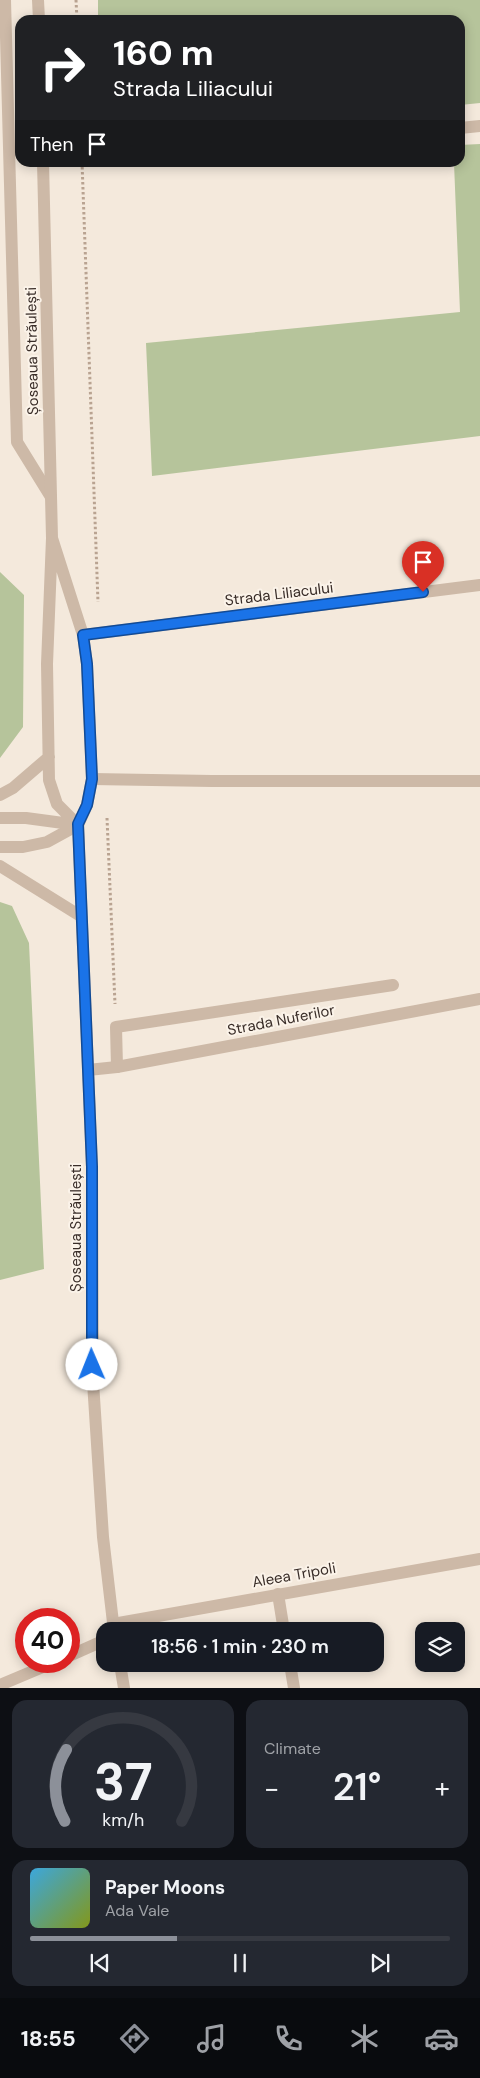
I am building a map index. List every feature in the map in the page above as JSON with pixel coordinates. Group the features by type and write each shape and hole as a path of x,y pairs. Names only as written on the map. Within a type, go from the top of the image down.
{"street":[{"path":"4,0 17,442 51,497"},
{"path":"38,0 39,15"},
{"path":"465,128 480,126"},
{"name":"Șoseaua Străulești","path":"43,167 52,538 47,664 49,780 56,804 78,824"},
{"name":"Șoseaua Străulești","path":"52,538 83,635 87,664 92,779 87,805 78,824 92,1167 93,1382 96,1459 113,1622"},
{"name":"Strada Liliacului","path":"83,635 480,585"},
{"path":"0,795 13,788 48,757"},
{"path":"92,779 480,781"},
{"path":"0,818 26,818 78,824"},
{"path":"0,847 23,847 46,842 78,824"},
{"path":"0,866 82,917"},
{"path":"117,1067 116,1027 393,985"},
{"name":"Strada Nuferilor","path":"88,1070 117,1067 480,999"},
{"name":"Aleea Tripoli","path":"143,1622 278,1594 480,1559"},
{"path":"278,1594 283,1622"},
{"path":"80,1651 96,1644"},
{"path":"121,1672 124,1688"},
{"path":"291,1672 294,1688"},
{"path":"0,1685 28,1673"}],"path":[{"path":"76,0 76,15"},
{"path":"82,167 99,633"},
{"path":"106,780 116,1027"}],"green space":[{"path":"98,0 480,0 480,103 465,104 465,15 98,15"},
{"path":"480,144 480,436 152,476 146,343 460,312 454,167 465,167 465,145"},
{"path":"0,572 24,595 23,727 0,758"},
{"path":"0,902 12,906 29,943 44,1269 0,1280"}],"route":[{"path":"92,1365 92,1167 78,824 87,805 92,779 87,664 83,635 423,592"}]}
